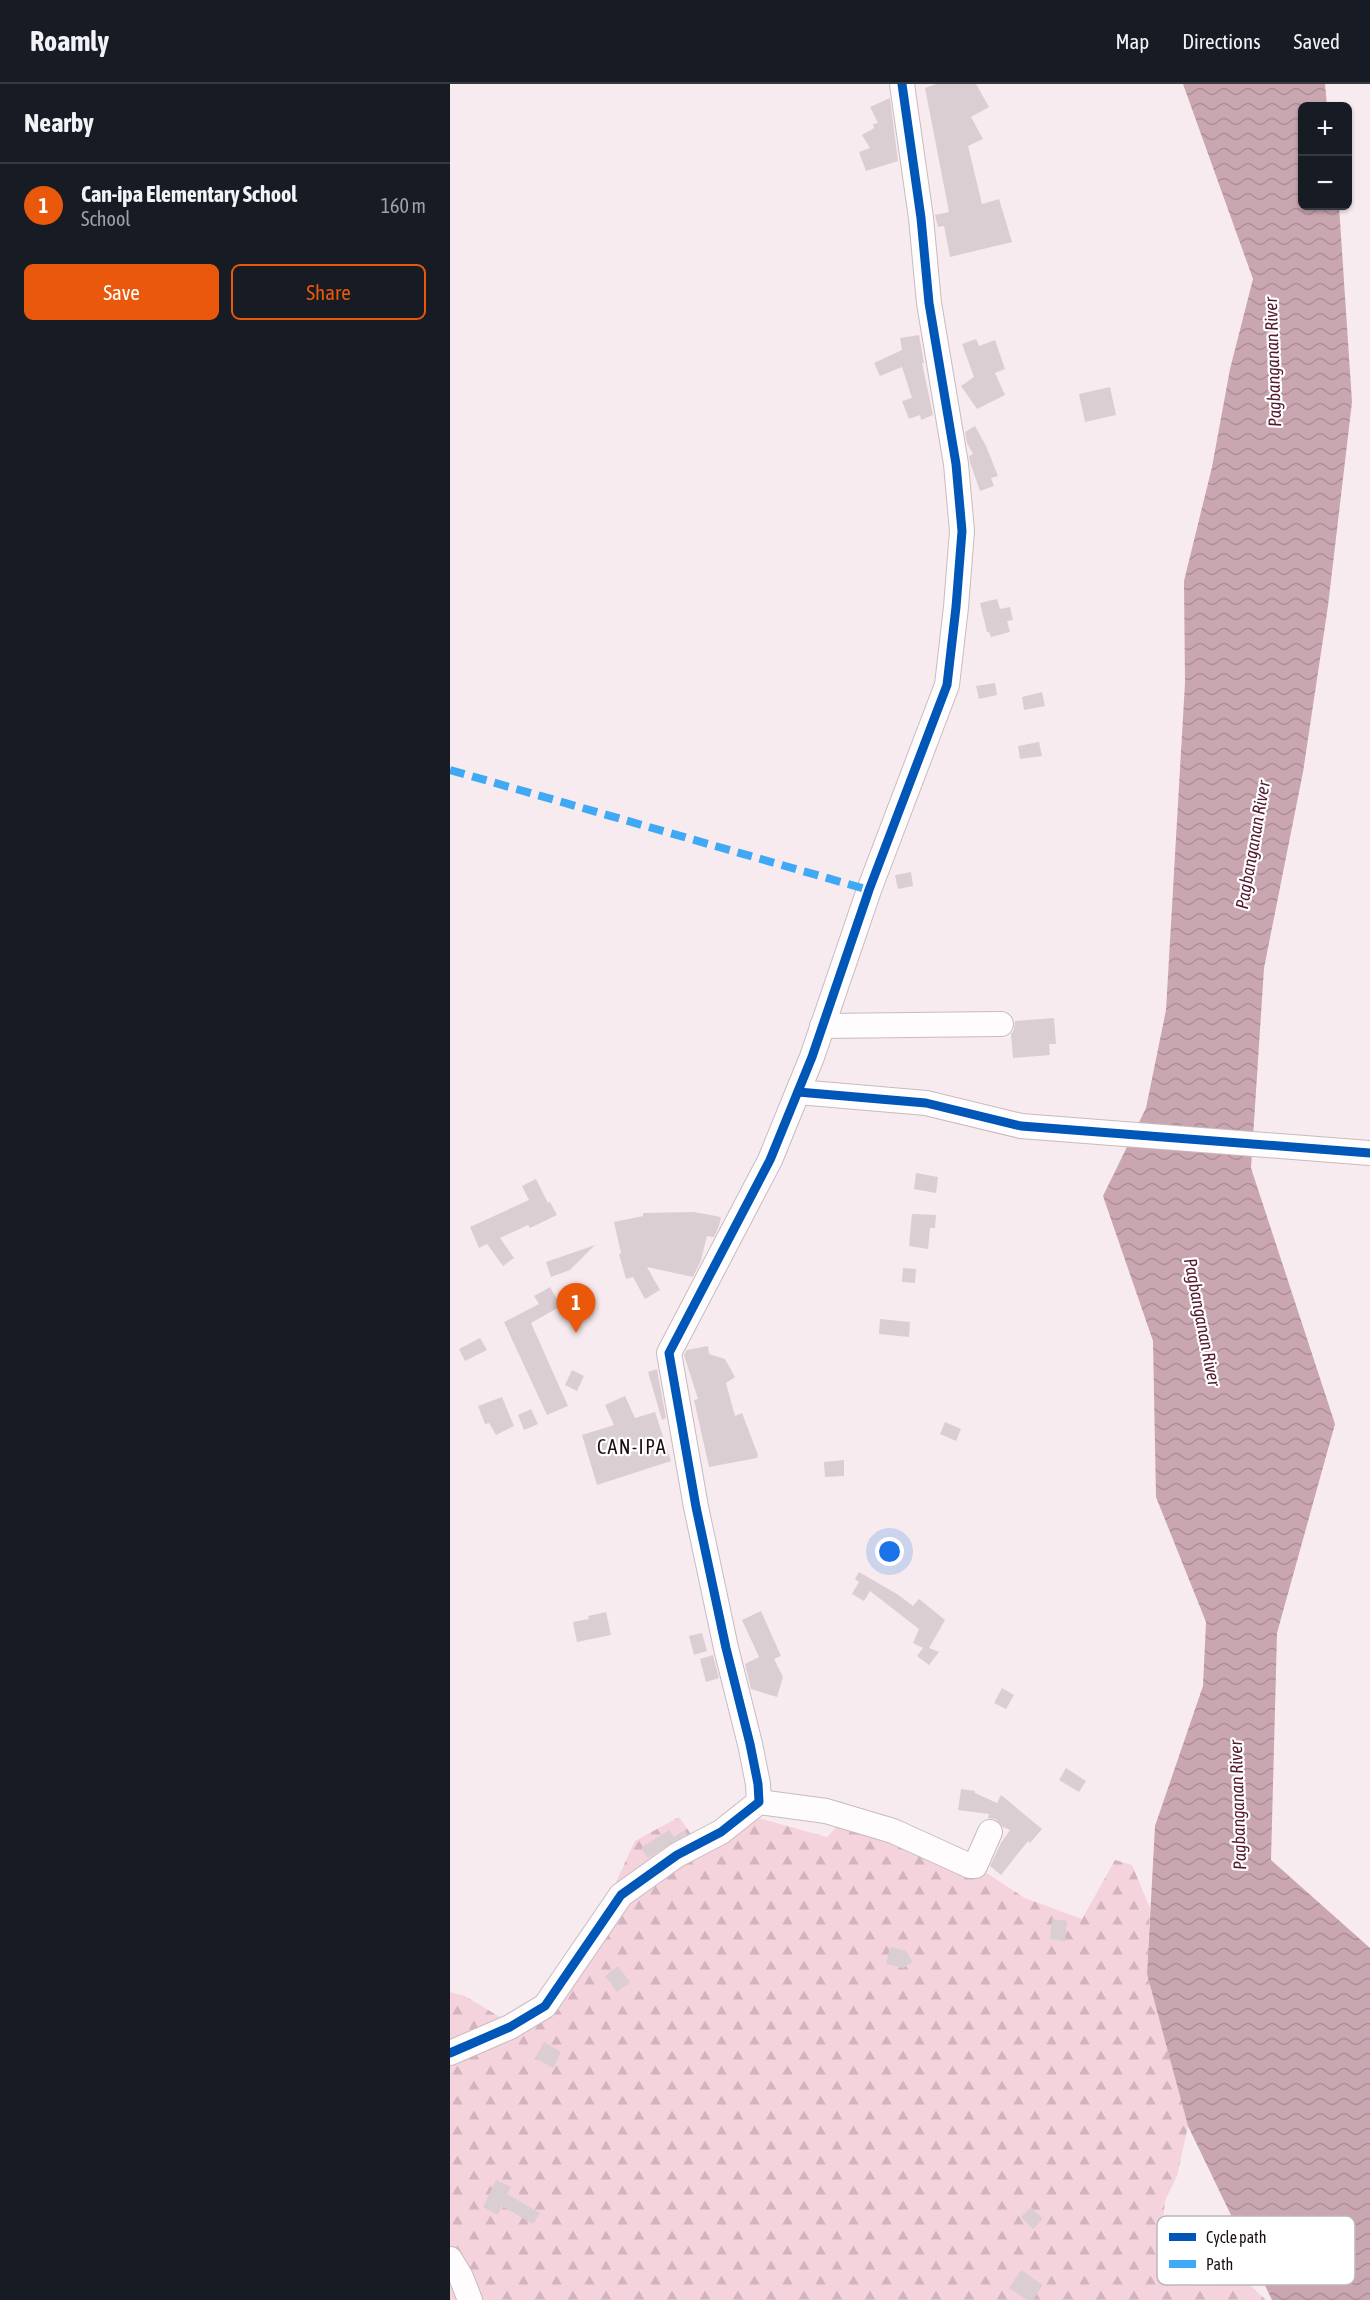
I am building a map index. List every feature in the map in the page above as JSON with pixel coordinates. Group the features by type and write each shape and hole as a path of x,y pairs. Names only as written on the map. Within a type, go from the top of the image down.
{"street":[{"path":"759,1802 750,1744 726,1648 696,1507 669,1353 770,1160 798,1092 869,890 946,685 956,607 962,531 956,464 929,303 921,218 902,84"},
{"path":"822,1026 1001,1024"},
{"path":"798,1092 926,1103 1021,1126 1370,1153"},
{"path":"450,2053 510,2027 545,2006 621,1894 677,1855 721,1832 759,1802 837,1814 893,1831 970,1866 975,1866 990,1832"},
{"path":"450,2259 461,2277 470,2300"}],"green space":[{"path":"850,1812 925,1833 1025,1898 1082,1919 1115,1860 1132,1865 1150,1908 1147,1974 1188,2126 1177,2176 1165,2201 1163,2216 1157,2216 1157,2285 1250,2285 1266,2300 450,2300 450,1992 465,1996 523,2031 599,1948 616,1882 635,1841 679,1817 693,1837 755,1817 827,1837"}],"water":[{"name":"Pagbanganan River","path":"1183,84 1325,84 1327,102 1298,102 1298,210 1339,210 1352,402 1328,606 1303,772 1264,968 1251,1168 1335,1424 1277,1633 1271,1860 1370,1948 1370,2300 1272,2300 1265,2285 1355,2285 1355,2216 1231,2216 1188,2126 1147,1974 1155,1826 1203,1686 1206,1622 1156,1497 1153,1341 1103,1196 1146,1108 1166,1010 1185,683 1184,581 1212,467 1230,369 1253,279"}],"building":[{"path":"936,84 976,84 989,107 971,117 983,139 968,146 982,204 999,199 1012,242 950,257 944,226 938,227 935,215 949,212 925,88"},
{"path":"890,98 898,161 866,171 859,152 870,148 862,135 874,128 873,124 878,123 870,107"},
{"path":"919,335 924,363 922,363 933,415 921,420 920,415 909,419 902,401 912,398 902,367 880,376 874,363 902,350 900,338"},
{"path":"976,339 979,346 995,340 1005,369 995,373 1005,395 977,409 961,386 974,377 962,344"},
{"path":"1110,387 1116,415 1085,422 1079,394"},
{"path":"975,426 998,476 991,478 994,486 980,491 970,462 969,456 973,454 967,443 965,432"},
{"path":"997,599 1000,609 1010,607 1013,620 1007,621 1010,632 991,637 987,632 980,603"},
{"path":"995,683 997,695 979,699 976,686"},
{"path":"1042,692 1045,706 1024,710 1022,697"},
{"path":"1039,742 1042,756 1020,759 1018,746"},
{"path":"911,872 913,886 898,889 895,875"},
{"path":"1054,1018 1056,1044 1049,1044 1050,1055 1013,1058 1011,1034 1015,1021"},
{"path":"916,1173 938,1177 936,1193 914,1189"},
{"path":"536,1179 557,1215 530,1228 528,1225 500,1238 514,1258 503,1266 487,1244 479,1248 470,1227 529,1200 522,1186"},
{"path":"694,1212 721,1217 714,1237 707,1236 701,1260 693,1277 647,1267 660,1290 645,1299 633,1277 626,1279 614,1222 643,1216 643,1213"},
{"path":"912,1214 936,1215 935,1228 930,1228 928,1249 909,1246"},
{"path":"595,1245 570,1270 551,1277 546,1262"},
{"path":"903,1268 916,1269 915,1283 902,1282"},
{"path":"550,1287 561,1306 531,1323 568,1406 547,1415 504,1322 539,1304 534,1296"},
{"path":"880,1319 910,1322 909,1337 879,1334"},
{"path":"480,1338 487,1350 465,1361 459,1349"},
{"path":"708,1346 709,1354 725,1359 735,1377 726,1383 735,1416 742,1413 758,1455 757,1458 709,1467 694,1400 698,1399 684,1355 687,1350"},
{"path":"657,1369 666,1418 662,1420 648,1372"},
{"path":"572,1370 584,1376 577,1391 565,1385"},
{"path":"625,1396 635,1418 655,1412 671,1461 597,1485 582,1435 614,1425 605,1405"},
{"path":"502,1397 514,1426 496,1435 489,1423 485,1424 478,1406"},
{"path":"531,1409 538,1424 524,1430 518,1415"},
{"path":"945,1422 961,1429 956,1441 940,1434"},
{"path":"844,1460 844,1476 825,1477 824,1462"},
{"path":"859,1572 913,1606 919,1599 945,1620 929,1648 939,1652 929,1665 917,1656 923,1648 913,1643 919,1629 870,1591 864,1601 852,1594 859,1582 855,1579"},
{"path":"761,1611 781,1656 774,1659 783,1677 777,1697 751,1689 745,1664 759,1657 742,1620"},
{"path":"606,1612 611,1635 577,1642 573,1622"},
{"path":"702,1633 707,1651 694,1655 689,1636"},
{"path":"713,1655 719,1678 706,1682 700,1659"},
{"path":"1002,1688 1014,1695 1006,1709 994,1703"},
{"path":"1066,1768 1086,1781 1079,1792 1059,1780"},
{"path":"961,1789 975,1791 997,1803 1001,1795 1042,1829 1030,1843 1028,1841 1001,1875 990,1866 1010,1830 1003,1827 996,1819 988,1818 989,1814 958,1810"},
{"path":"669,1830 674,1837 685,1830 687,1834 648,1858 641,1848"},
{"path":"1052,1919 1067,1921 1065,1941 1050,1939"},
{"path":"890,1947 906,1951 913,1962 903,1968 886,1964"},
{"path":"618,1966 630,1982 617,1992 605,1976"},
{"path":"544,2042 561,2052 553,2068 535,2058"},
{"path":"496,2180 511,2187 507,2194 540,2213 533,2224 502,2206 498,2215 483,2207"},
{"path":"1031,2207 1043,2219 1033,2229 1021,2217"},
{"path":"1021,2270 1043,2285 1033,2300 1027,2300 1009,2288"}],"marked path":[{"path":"450,770 869,890"}],"cycle path":[{"path":"450,2053 510,2027 545,2006 621,1895 677,1855 721,1832 759,1802 750,1744 726,1648 696,1507 669,1353 770,1160 812,1057 869,890 947,685 962,531 956,464 929,303 921,218 902,84"},
{"path":"798,1092 926,1103 1021,1126 1370,1153"}],"place":[{"name":"Can-ipa Elementary School","path":"576,1333"}],"district":[{"name":"CAN-IPA","path":"632,1447"}]}
